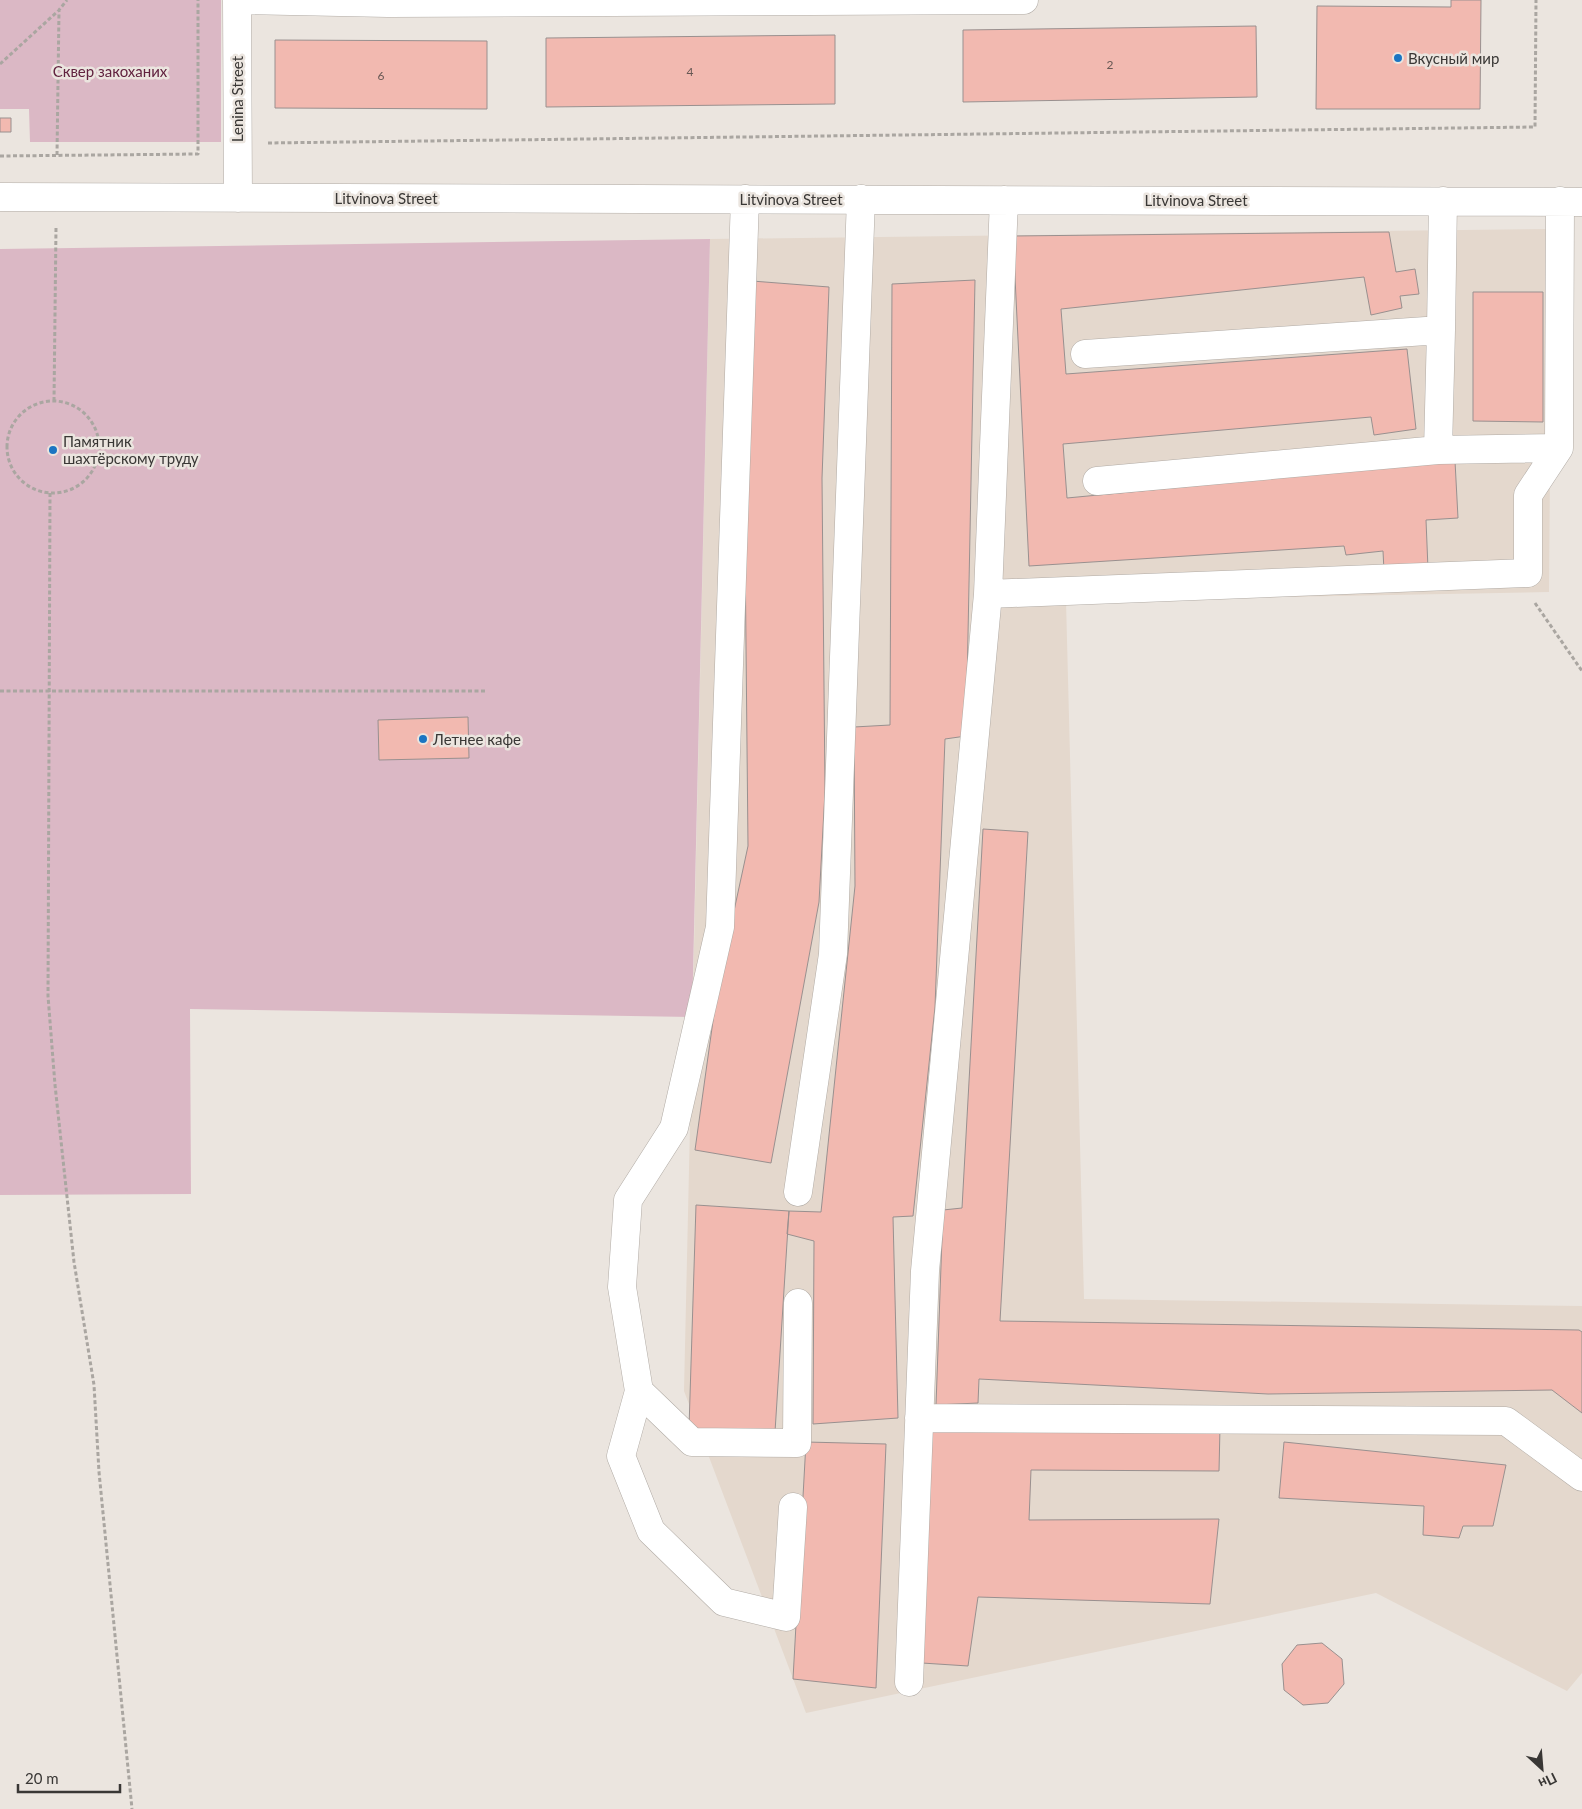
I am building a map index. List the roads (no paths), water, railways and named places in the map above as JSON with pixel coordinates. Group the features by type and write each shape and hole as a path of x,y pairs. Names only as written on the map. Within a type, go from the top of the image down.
{"street":[{"path":"237,0 1024,0"},
{"name":"Lenina Street","path":"237,0 238,198"},
{"name":"Litvinova Street","path":"0,196 1571,201"},
{"path":"745,199 720,927 674,1128 628,1200 622,1287 639,1391 621,1456 651,1532 724,1602 786,1617 793,1507"},
{"path":"798,1192 832,954 861,199"},
{"path":"909,1682 925,1272 988,594 1004,200"},
{"path":"1438,450 1443,201"},
{"path":"988,594 1528,573 1528,495 1559,448 1571,201"},
{"path":"1084,354 1441,330"},
{"path":"1097,481 1438,450 1559,448"},
{"path":"639,1391 692,1442 797,1443 798,1303"},
{"path":"919,1418 1506,1421 1582,1477"}],"place":[{"name":"Вкусный мир","path":"1398,58"},
{"name":"Памятник шахтёрскому труду","path":"53,450"},
{"name":"Летнее кафе","path":"423,739"}],"park label":[{"name":"Сквер закоханих","path":"110,71"}]}
